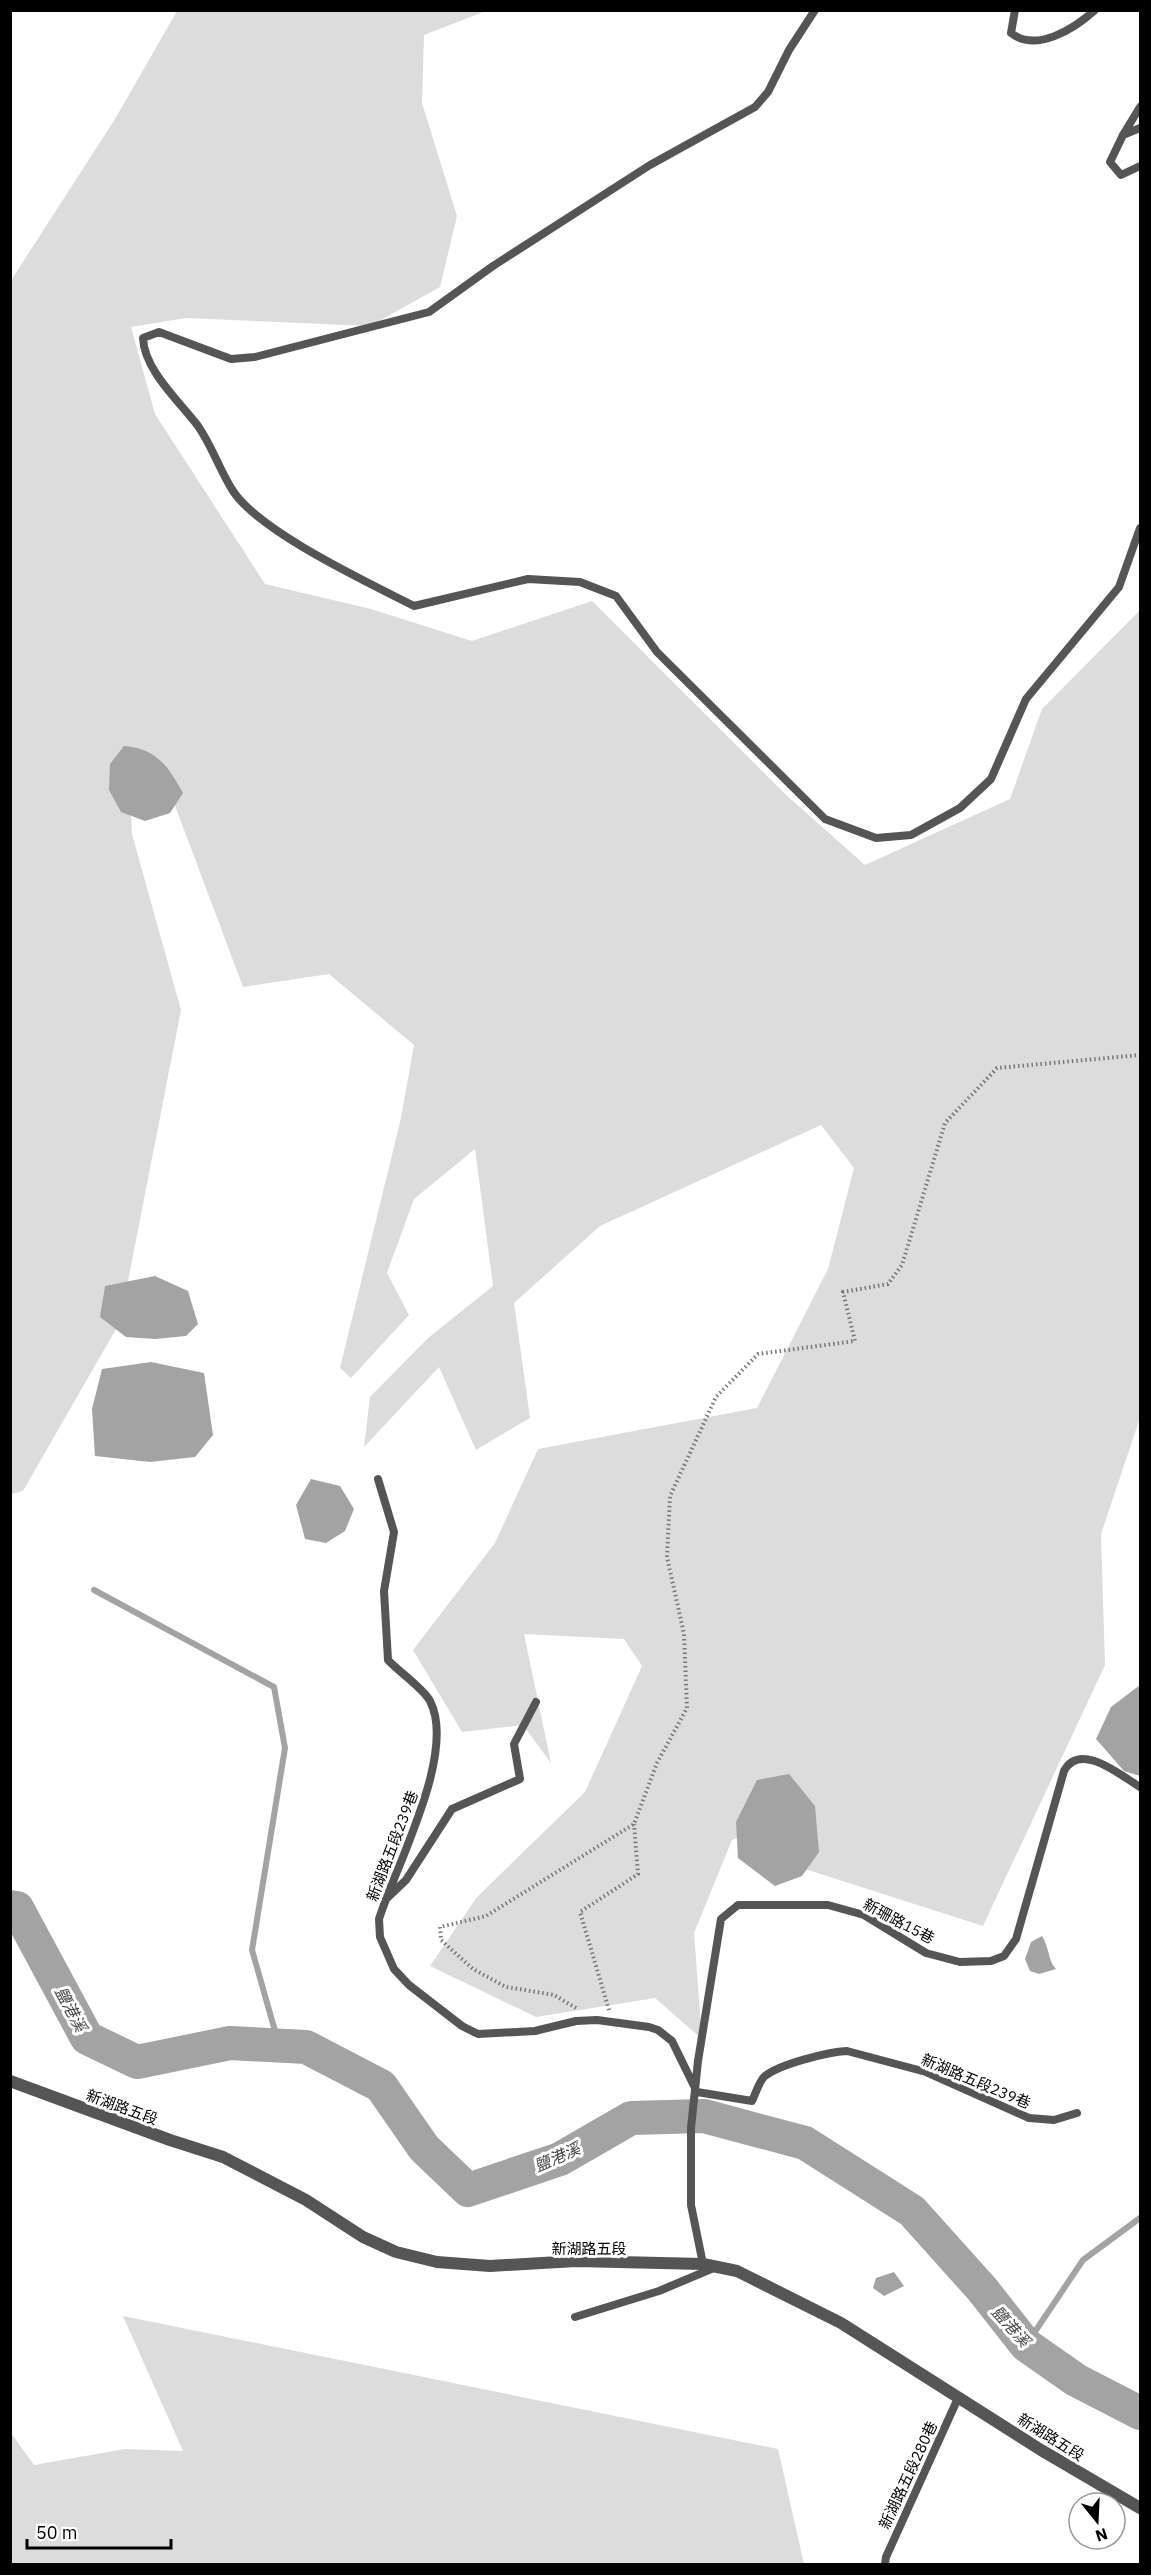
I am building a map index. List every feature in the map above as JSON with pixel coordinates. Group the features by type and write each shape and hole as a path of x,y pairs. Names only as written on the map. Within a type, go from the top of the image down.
{"street":[{"name":"新湖路五段","path":"10,2081 170,2140 224,2157 306,2200 363,2237 416,2257 437,2262 490,2266 576,2261 703,2264 737,2271 841,2323 1041,2450 1140,2508"}],"lane":[{"path":"815,10 789,50 768,92 755,107 650,165 493,266 429,312 255,357 231,359 159,332 143,338 143,348 173,399 198,426 234,492 260,520 358,578 414,606 528,579 580,582 616,596 657,652 825,819 876,838 911,835 960,808 991,779 1026,699 1119,587 1140,528"},
{"path":"1015,10 1011,33 1020,40 1038,42 1081,23 1095,10"},
{"path":"1140,107 1110,162 1121,175 1140,166"},
{"path":"1123,135 1140,128"},
{"name":"新湖路五段239巷","path":"378,1479 394,1532 384,1591 388,1660 430,1701 438,1734 429,1784 379,1919 380,1936 394,1968 409,1985 462,2026 478,2034 535,2031 576,2021 597,2020 658,2030 672,2041 697,2091 752,2101 763,2077 772,2071 834,2052 847,2051 926,2072 1029,2118 1054,2120 1077,2114"},
{"path":"385,1900 406,1880 452,1809 520,1779 514,1744 536,1702"},
{"name":"新珊路15巷","path":"703,2264 691,2205 691,2128 693,2102 697,2091 698,2061 721,1919 738,1905 828,1905 864,1915 926,1953 960,1962 991,1961 1004,1956 1017,1939 1064,1771 1069,1762 1079,1758 1093,1760 1140,1787"},
{"path":"574,2317 659,2291 716,2267"},
{"name":"新湖路五段280巷","path":"885,2565 886,2557 959,2396"}],"path":[{"path":"613,2023 580,1911 638,1874 634,1824 657,1763 687,1708 684,1634 667,1557 670,1496 716,1397 758,1354 855,1341 843,1292 888,1284 902,1265 945,1123 997,1068 1140,1055"},
{"path":"597,2020 554,1995 506,1987 473,1969 441,1940 440,1927 486,1916 634,1824"}],"shaded area":[{"path":"177,11 486,11 424,35 422,103 457,216 440,287 370,326 186,318 131,327 155,414 265,584 371,609 472,641 592,601 784,793 865,865 1010,799 1042,709 1140,610 1140,1418 1101,1534 1105,1665 983,1926 805,1869 783,1821 732,1840 694,1933 702,2039 655,1998 536,2017 430,1966 477,1897 585,1792 642,1666 624,1639 524,1634 551,1763 523,1725 462,1732 413,1650 495,1543 538,1449 757,1408 828,1269 854,1168 821,1125 600,1226 514,1303 530,1418 476,1450 439,1367 364,1447 370,1397 428,1338 493,1286 475,1149 414,1199 387,1273 409,1315 351,1378 340,1368 401,1118 414,1045 329,974 243,987 165,779 129,770 132,834 181,1010 120,1322 23,1491 11,1494 10,282 115,119"},
{"path":"124,746 153,755 172,775 183,793 170,813 145,821 121,812 109,790 110,764"},
{"path":"155,1276 188,1291 198,1324 186,1336 155,1339 126,1337 100,1317 105,1286"},
{"path":"151,1362 204,1373 213,1435 195,1457 150,1462 95,1456 92,1409 102,1369"},
{"path":"311,1479 340,1486 354,1509 345,1531 326,1543 305,1539 296,1505"},
{"path":"1140,1685 1140,1776 1124,1771 1096,1739 1111,1707"},
{"path":"789,1774 815,1806 819,1852 802,1876 775,1886 738,1858 736,1822 757,1780"},
{"path":"1042,1936 1051,1962 1056,1969 1039,1974 1030,1971 1025,1959 1031,1942"},
{"path":"894,2272 904,2286 884,2296 873,2288 876,2278"},
{"path":"123,2316 778,2449 804,2564 11,2564 11,2433 34,2465 125,2449 183,2451"}],"waterway":[{"path":"94,1590 274,1687 285,1748 252,1950 279,2045"},
{"name":"鹽港溪","path":"10,1907 17,1908 87,2038 137,2062 230,2043 306,2047 381,2086 424,2148 468,2190 560,2159 631,2118 704,2116 805,2143 912,2211 982,2289 1026,2345 1076,2380 1140,2413"},
{"path":"1026,2345 1083,2260 1140,2218"}]}
